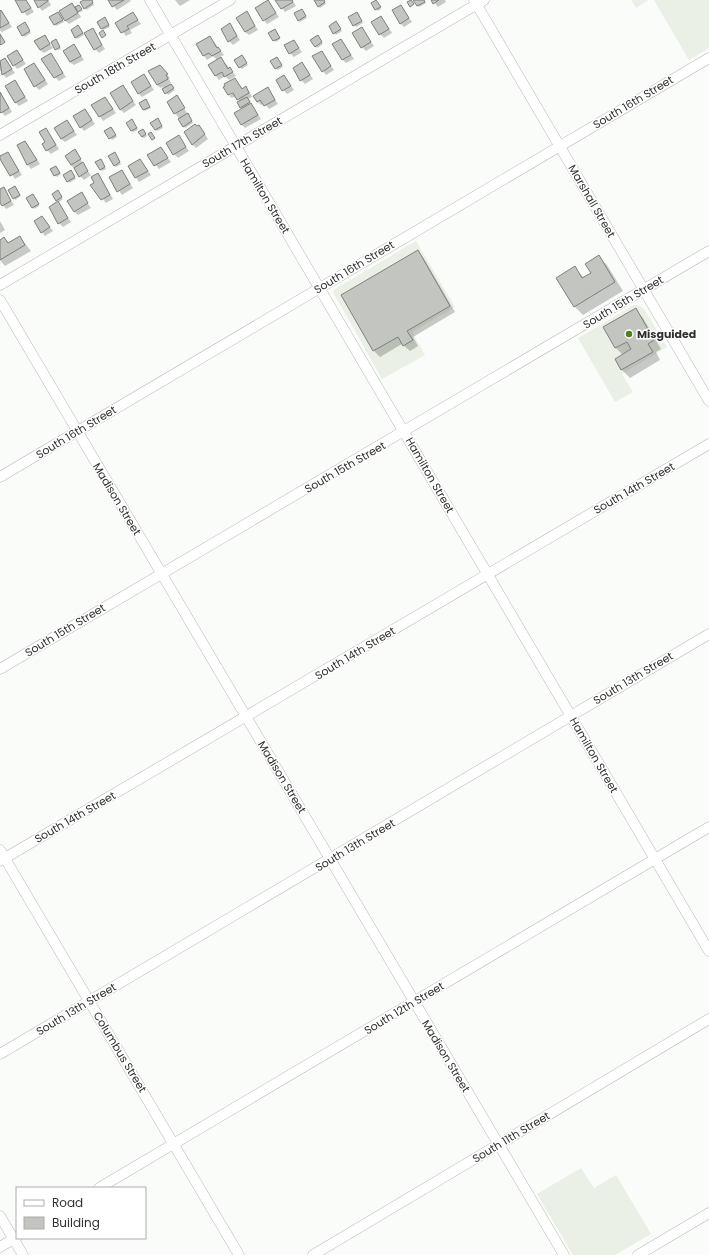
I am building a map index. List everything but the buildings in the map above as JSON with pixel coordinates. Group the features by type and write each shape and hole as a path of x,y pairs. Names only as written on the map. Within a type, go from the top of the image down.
{"street":[{"name":"Hamilton Street","path":"150,0 709,951"},
{"name":"South 18th Street","path":"0,135 230,0"},
{"name":"Marshall Street","path":"478,1 560,146 709,401"},
{"name":"South 17th Street","path":"0,285 478,1"},
{"name":"South 16th Street","path":"0,477 709,58"},
{"name":"South 15th Street","path":"0,669 709,251"},
{"name":"Madison Street","path":"0,300 564,1255"},
{"name":"South 14th Street","path":"2,857 246,717 709,444"},
{"name":"South 13th Street","path":"0,1054 709,634"},
{"name":"South 12th Street","path":"101,1187 709,827"},
{"name":"Columbus Street","path":"2,857 239,1255"},
{"name":"South 11th Street","path":"313,1255 709,1019"},
{"path":"638,1255 709,1213"},
{"path":"0,1216 15,1238 23,1255"},
{"path":"0,1247 15,1238"}],"shaded area":[{"path":"631,0 648,0 636,8"},
{"path":"654,0 709,0 709,48 689,60"},
{"path":"416,241 455,307 412,332 425,355 382,379 333,292 335,289"},
{"path":"634,305 638,305 644,309 667,347 622,374 633,392 615,402 578,338"},
{"path":"581,1168 594,1188 616,1175 651,1234 615,1255 573,1255 537,1194"}],"place":[{"name":"Misguided","path":"629,334"}]}
